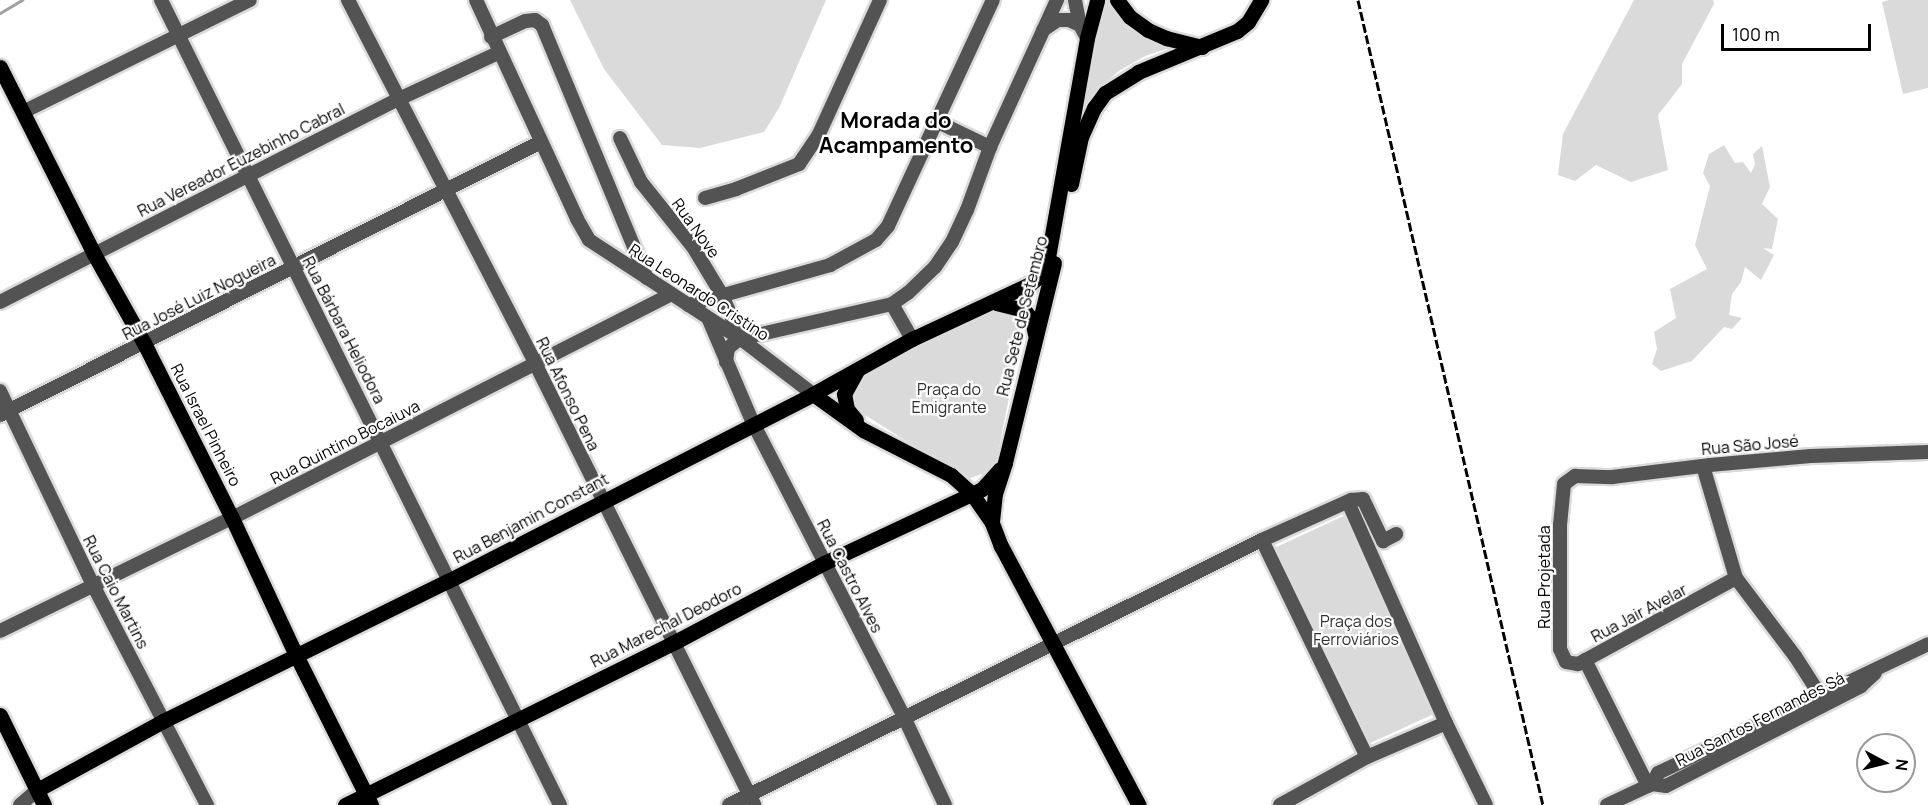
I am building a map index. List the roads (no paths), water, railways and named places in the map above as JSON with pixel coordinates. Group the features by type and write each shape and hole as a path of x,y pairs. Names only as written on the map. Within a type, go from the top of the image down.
{"main road":[{"name":"Rua Sete de Setembro","path":"1048,255 1087,38 1097,0"},
{"path":"1116,0 1130,17 1148,30 1166,38 1202,47"},
{"name":"Rua Sete de Setembro","path":"1139,805 1055,643 1001,546 992,523 995,493 1005,463 1036,338 1081,137 1094,108 1105,93 1122,80 1237,31 1248,22 1261,0"},
{"name":"Rua Israel Pinheiro","path":"0,67 94,254 144,343 232,518 296,656 368,800"},
{"name":"Rua Benjamin Constant","path":"37,790 163,721 448,581 813,394 912,339 996,303 1037,278 1045,270 1048,255"},
{"path":"996,303 1027,312 1032,320 1036,338"},
{"path":"863,430 847,409 844,394 856,371 869,361"},
{"name":"Rua Leonardo Cristino","path":"813,394 863,430 951,475 972,494"},
{"path":"992,523 972,494 992,480 1005,463"},
{"name":"Rua Marechal Deodoro","path":"345,805 368,800 518,719 673,643 824,563 972,494"},
{"path":"0,715 44,805"}],"street":[{"name":"Rua Bárbara Heliodora","path":"160,0 560,805"},
{"path":"23,112 250,0"},
{"name":"Rua Afonso Pena","path":"348,0 535,363 751,800"},
{"name":"Rua Leonardo Cristino","path":"476,0 498,53 589,240 741,339 813,394"},
{"path":"705,198 799,164 819,134 880,0"},
{"path":"688,305 830,265 876,240 888,226 993,0"},
{"path":"726,362 728,348 741,339 892,304 927,276 952,242 990,147 1057,0"},
{"path":"1075,0 1080,24 1087,38"},
{"path":"491,37 526,21 535,20 542,25 646,278"},
{"path":"1043,30 1058,20 1069,20 1080,24"},
{"name":"Rua Vereador Euzebinho Cabral","path":"0,302 248,174 498,53"},
{"path":"938,122 990,147"},
{"name":"Rua Nove","path":"620,138 641,182 693,247 722,296 741,339"},
{"name":"Rua José Luiz Nogueira","path":"5,413 541,142"},
{"name":"Rua Quintino Bocaiuva","path":"0,630 232,518 671,294"},
{"path":"892,304 912,339"},
{"name":"Rua Castro Alves","path":"709,320 753,423 904,717 945,805"},
{"name":"Rua Caio Martins","path":"0,391 5,413 207,805"},
{"name":"Rua São José","path":"1575,476 1612,477 1811,456 1928,452"},
{"path":"1703,466 1736,578 1795,656 1820,695"},
{"name":"Rua Projetada","path":"1575,476 1566,481 1562,491 1560,649 1563,660 1569,663 1585,660"},
{"path":"729,805 751,800 904,717 1262,540 1348,502 1363,499 1383,541 1396,534"},
{"path":"1348,502 1446,723 1486,805"},
{"path":"1262,540 1367,757"},
{"name":"Rua Jair Avelar","path":"1650,785 1585,660 1736,578"},
{"name":"Rua Santos Fernandes Sá","path":"1607,805 1650,785 1659,774 1855,677 1878,669 1928,644"},
{"name":"Rua Santos Fernandes Sá","path":"1650,785 1666,786 1861,686 1878,669"},
{"path":"1280,805 1367,757 1446,723"},
{"name":"Rua Benjamin Constant","path":"20,805 37,790"}],"waterway":[{"path":"0,13 22,0"}],"railway":[{"path":"1358,0 1543,805"}],"district":[{"name":"Morada do Acampamento","path":"896,132"}],"park label":[{"name":"Praça do Emigrante","path":"949,398"},
{"name":"Praça dos Ferroviários","path":"1356,630"}]}
